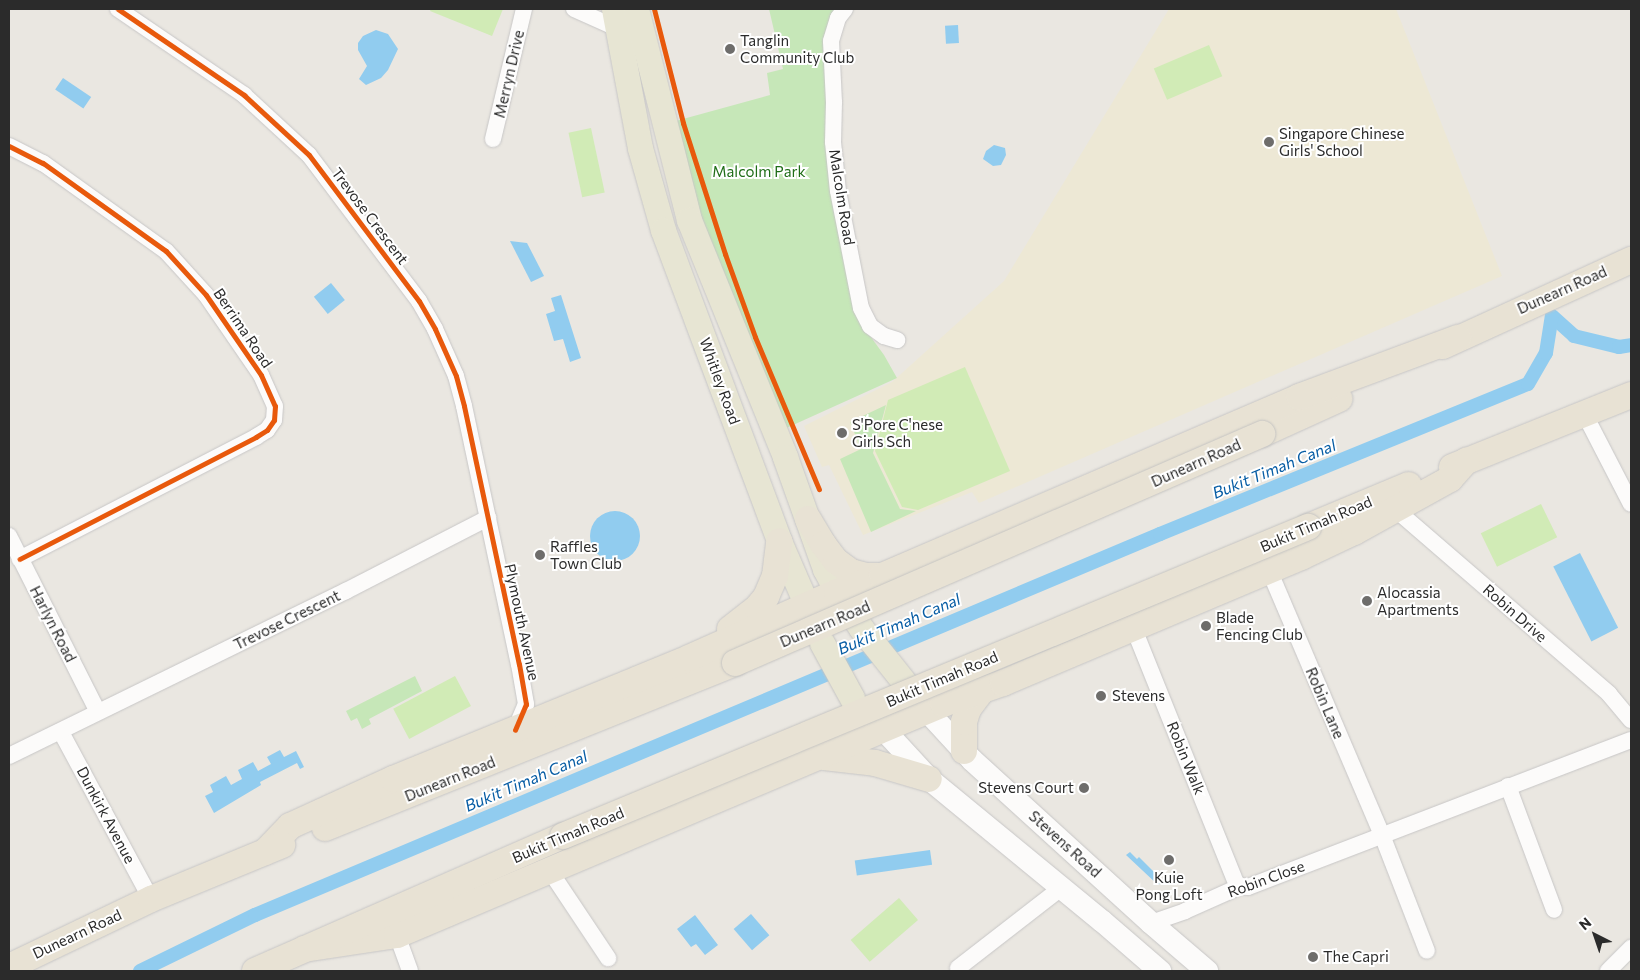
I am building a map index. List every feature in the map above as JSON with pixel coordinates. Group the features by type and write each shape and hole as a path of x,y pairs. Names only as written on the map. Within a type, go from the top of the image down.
{"highway":[{"name":"Dunearn Road","path":"9,967 151,899 266,852 522,739 735,663 1262,434 1348,395 1458,338 1631,260"},
{"path":"522,739 533,712 688,658 837,592 882,576 1299,397 1458,338"},
{"name":"Bukit Timah Road","path":"255,971 563,836 1467,460 1631,395"},
{"path":"304,949 397,935 818,756 928,712 943,704 981,692 1136,627 1354,532 1450,478 1467,460"},
{"path":"808,520 836,561 851,572 866,576 882,576"},
{"path":"688,658 734,627 766,597 775,576 779,541"},
{"path":"964,751 964,722 968,708 981,692"},
{"path":"818,756 875,763 929,779"}],"main road":[{"name":"Whitley Road","path":"636,9 690,220 826,569 837,592 861,628 928,712"},
{"name":"Whitley Road","path":"616,19 640,148 663,230 779,541 822,643 852,698 884,730"},
{"name":"Stevens Road","path":"928,712 964,751 1151,923 1207,971"},
{"path":"884,730 929,779 1160,971"}],"street":[{"name":"Trevose Crescent","path":"9,756 346,591 488,518 456,376 446,350 419,302 309,155 244,95 118,9"},
{"name":"Merryn Drive","path":"493,139 524,9"},
{"path":"574,9 616,19"},
{"name":"Malcolm Road","path":"845,9 838,18 831,41 834,102 833,142 838,192 861,308 870,326 884,336 897,340"},
{"name":"Berrima Road","path":"9,146 43,163 166,252 206,295 260,375 275,406 274,420 267,430 256,437 20,559"},
{"path":"1584,413 1631,504"},
{"name":"Robin Drive","path":"1395,509 1610,694 1631,720"},
{"name":"Plymouth Avenue","path":"488,518 533,712"},
{"name":"Harlyn Road","path":"9,536 98,712"},
{"name":"Robin Lane","path":"1269,570 1382,835"},
{"name":"Robin Walk","path":"1136,627 1139,642 1236,883 1241,886"},
{"name":"Dunkirk Avenue","path":"61,732 151,899"},
{"name":"Robin Close","path":"1151,923 1186,911 1241,886 1248,887 1631,740"},
{"path":"1508,786 1554,910"},
{"path":"1382,835 1427,951"},
{"name":"Bukit Timah Road","path":"550,871 608,958"},
{"path":"958,968 1061,888"},
{"path":"397,935 410,971"},
{"path":"1608,971 1631,948"}],"shaded area":[{"name":"Singapore Chinese Girls' School","path":"1169,9 1396,9 1502,276 979,503 972,492 863,535 829,465 822,467 804,426 892,382 1004,281"}],"green space":[{"path":"431,9 503,9 492,36 430,11"},
{"name":"Malcolm Park","path":"769,9 836,9 831,14 824,37 865,329 884,355 897,378 782,430 698,218 672,122 770,95 767,73 783,69"},
{"path":"1209,45 1222,76 1167,100 1154,68"},
{"path":"591,128 605,193 582,197 569,133"},
{"path":"965,367 1010,471 918,510 902,507 875,451 888,400"},
{"path":"886,405 873,453 900,509 916,511 871,532 840,459 861,449 850,422"},
{"path":"1541,504 1557,537 1497,567 1481,533"},
{"path":"415,676 422,691 369,719 371,724 362,729 357,718 351,721 346,711"},
{"path":"455,676 471,706 409,739 393,709"},
{"path":"899,898 918,920 870,962 851,940"}],"water":[{"path":"958,25 959,43 946,44 945,26"},
{"path":"376,30 388,34 398,49 388,70 381,78 366,85 359,79 367,66 358,50 358,43 363,36"},
{"path":"63,78 91,97 83,109 55,90"},
{"path":"994,145 1005,148 1006,155 1001,165 993,166 983,159 986,151"},
{"path":"510,241 527,243 544,276 531,282"},
{"path":"331,283 345,300 328,314 314,297"},
{"path":"561,295 581,358 570,362 563,339 554,341 546,314 555,311 551,298"},
{"path":"610,511 620,511 633,518 640,531 640,541 633,554 620,561 610,561 601,557 594,550 590,541 590,531 594,522 601,515"},
{"path":"1580,553 1618,628 1591,641 1553,567"},
{"path":"280,750 284,757 296,751 304,767 300,769 297,763 260,782 261,785 214,813 205,796 213,792 210,785 226,776 231,785 242,779 238,770 253,762 258,771 271,764 267,757"},
{"path":"930,850 932,865 857,875 855,861"},
{"path":"1130,852 1137,859 1139,857 1157,875 1161,882 1158,885 1126,855"},
{"path":"751,914 769,935 752,950 734,929"},
{"path":"695,915 718,945 705,955 696,944 691,947 677,929"}],"waterway":[{"name":"Bukit Timah Canal","path":"1552,316 1574,336 1619,347 1631,345"},
{"name":"Bukit Timah Canal","path":"140,971 255,915 1160,534 1528,384 1546,353 1552,316"}],"cycle path":[{"path":"118,9 244,95 309,155 419,301 435,329 456,376 464,406 519,664 526,704 515,730"},
{"path":"654,9 683,123 725,254 755,337 819,489"},
{"path":"9,146 43,163 166,251 206,295 261,375 275,406 274,420 267,430 256,437 20,559"}],"place":[{"name":"Tanglin Community Club","path":"730,49"},
{"name":"Singapore Chinese Girls' School","path":"1269,142"},
{"name":"S'Pore C'nese Girls Sch","path":"842,433"},
{"name":"Raffles Town Club","path":"540,555"},
{"name":"Alocassia Apartments","path":"1367,601"},
{"name":"Blade Fencing Club","path":"1206,626"},
{"name":"Stevens","path":"1101,696"},
{"name":"Stevens Court","path":"1084,788"},
{"name":"Kuie Pong Loft","path":"1169,860"},
{"name":"The Capri","path":"1313,957"}]}
